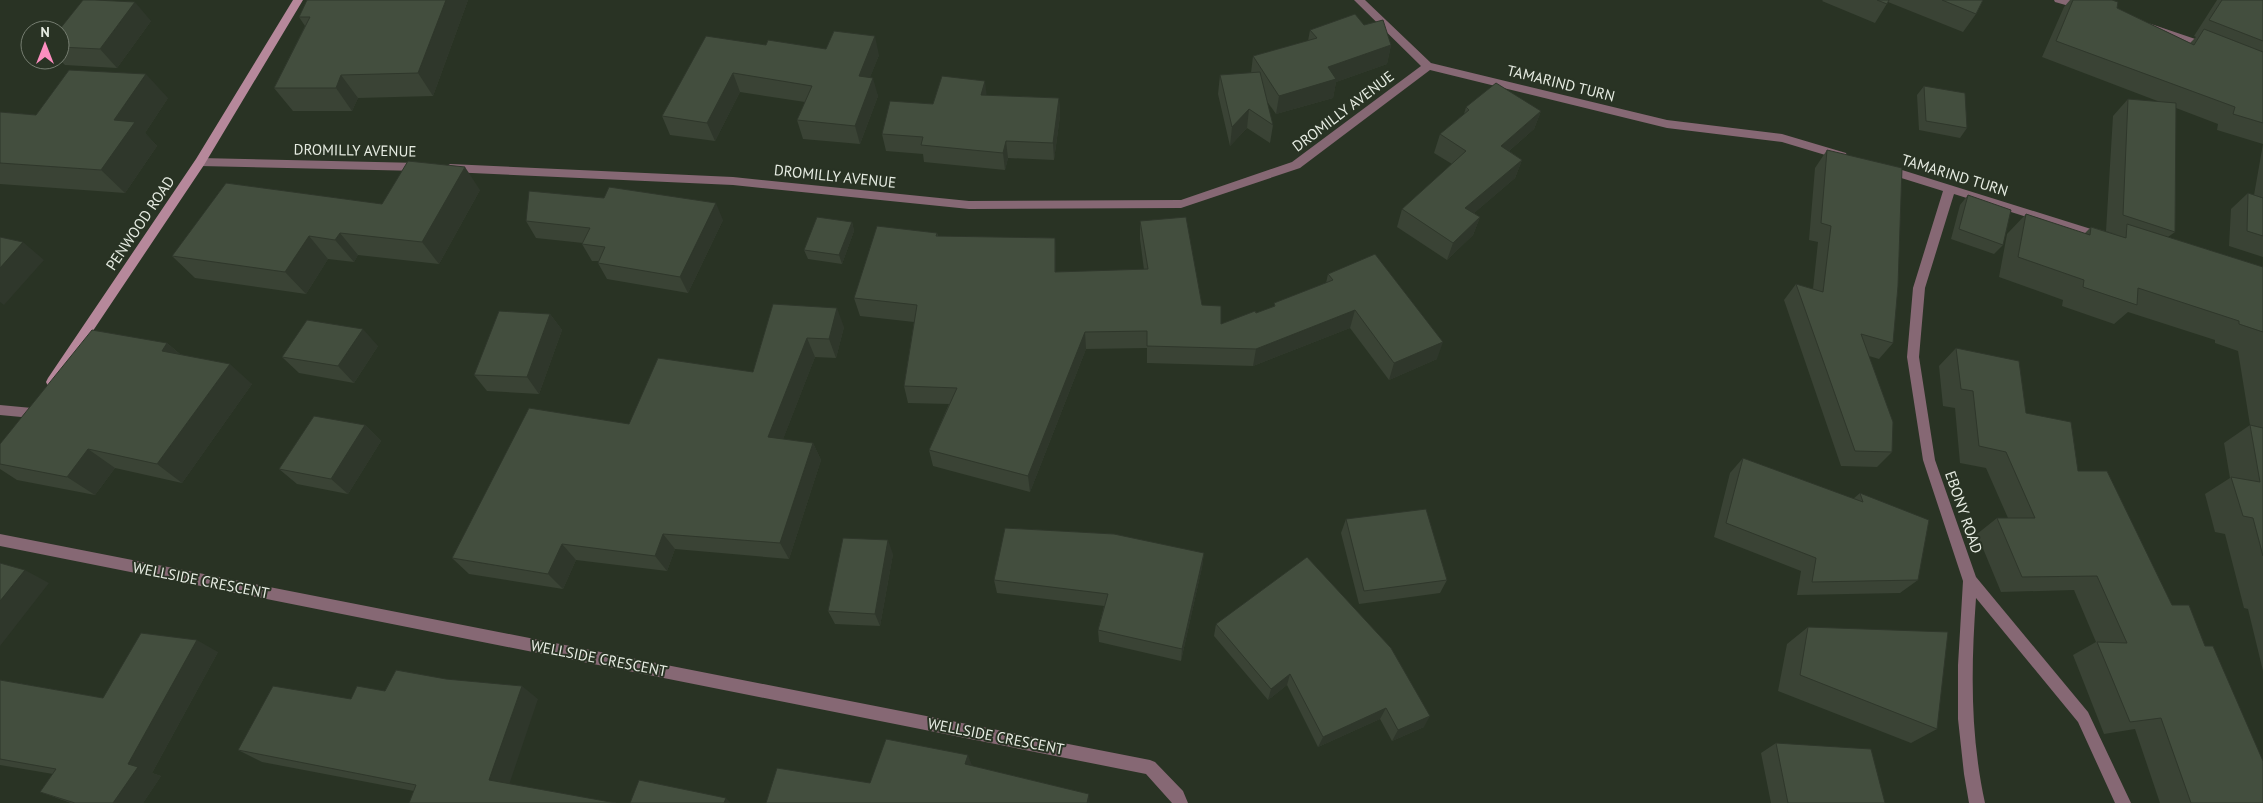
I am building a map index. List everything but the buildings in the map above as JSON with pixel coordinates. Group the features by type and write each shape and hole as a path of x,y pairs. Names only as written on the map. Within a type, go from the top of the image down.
{"street":[{"name":"PENWOOD ROAD","path":"48,388 200,162 298,0"},
{"path":"1360,0 1428,66"},
{"path":"2059,0 2096,11"},
{"path":"2134,22 2172,33 2217,51"},
{"name":"DROMILLY AVENUE","path":"200,162 434,167 733,181 968,205 1181,204 1296,165 1428,66"},
{"name":"TAMARIND TURN","path":"1428,66 1667,124 1782,138 1857,160"},
{"name":"TAMARIND TURN","path":"1875,166 2111,240"},
{"name":"EBONY ROAD","path":"1950,188 1919,288 1913,357 1929,460 1970,581 2083,717 2123,803"},
{"path":"0,410 34,409"},
{"path":"21,428 34,409"},
{"name":"WELLSIDE CRESCENT","path":"0,540 1150,767 1178,796 1180,803"},
{"path":"1970,581 1963,696 1968,766 1977,803"}]}
